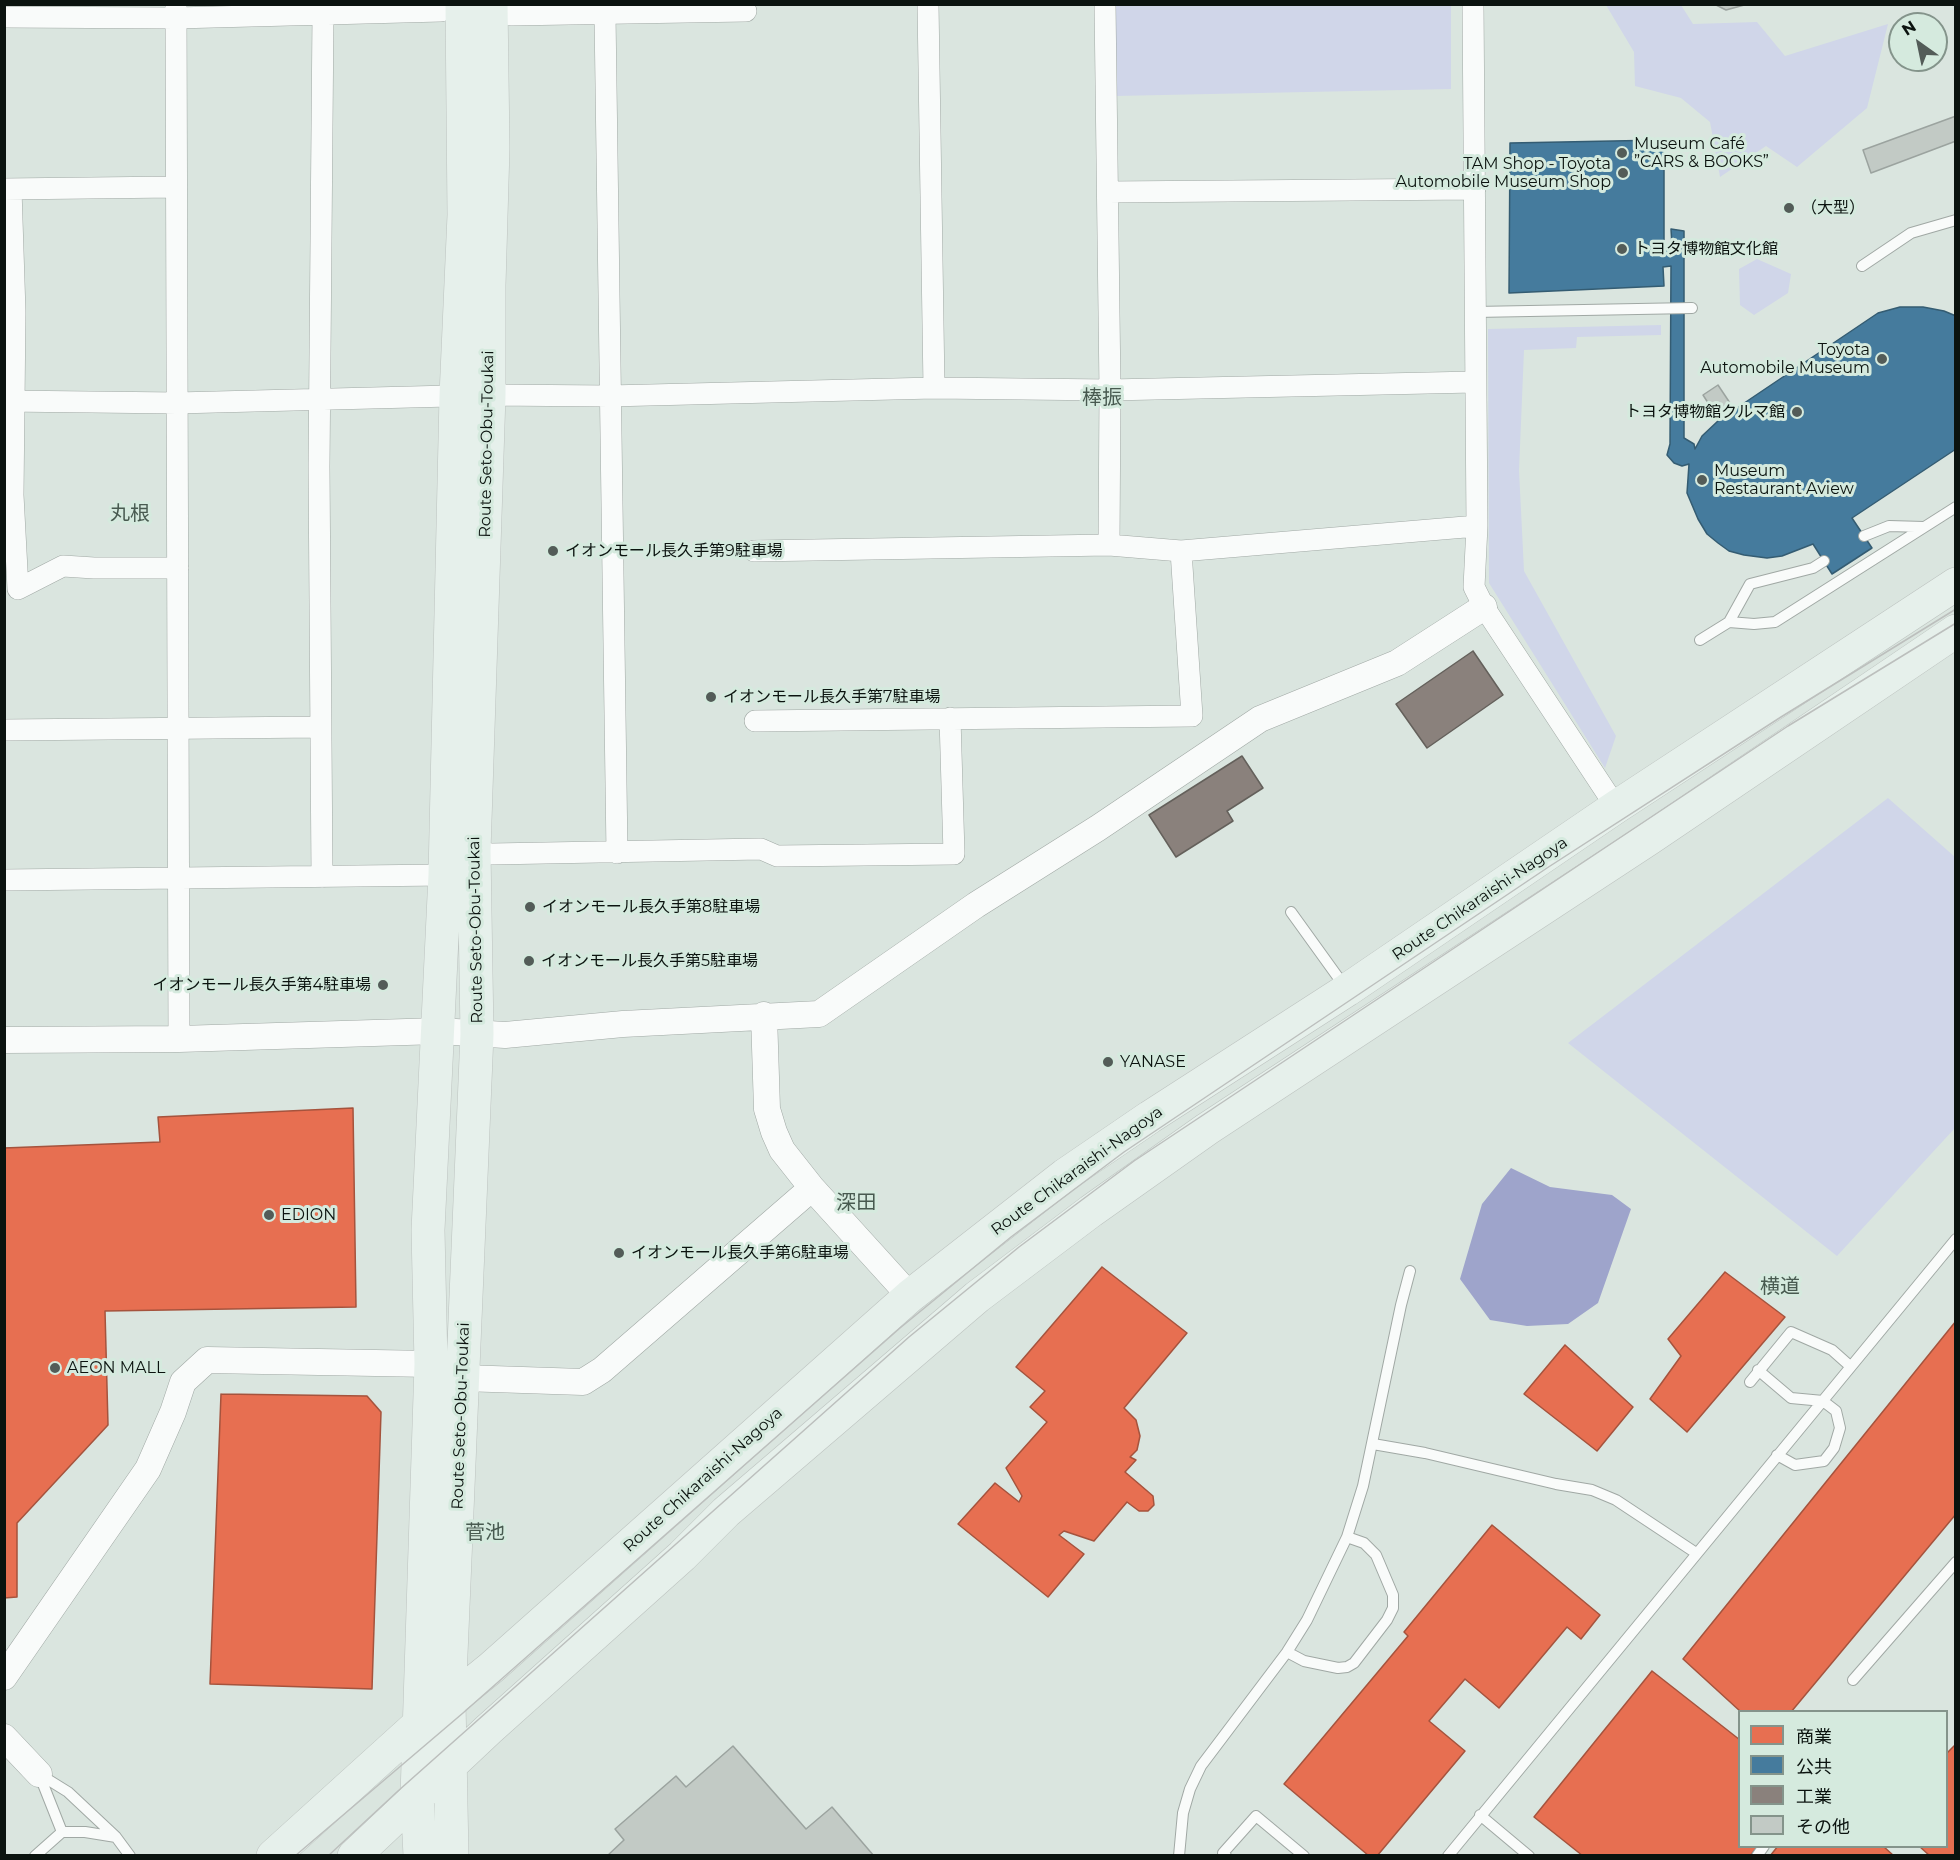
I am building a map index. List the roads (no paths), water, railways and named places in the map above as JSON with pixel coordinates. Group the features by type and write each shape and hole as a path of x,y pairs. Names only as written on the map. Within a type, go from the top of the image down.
{"main road":[{"name":"Route Seto-Obu-Toukai","path":"420,1856 417,1795 431,1364 428,1230 445,875 456,396 464,215 452,8"},
{"name":"Route Seto-Obu-Toukai","path":"452,1856 449,1702 477,1034 474,851 489,395 493,148 501,10"},
{"name":"Route Chikaraishi-Nagoya","path":"273,1856 420,1723 508,1653 910,1296 1065,1175 1149,1117 1347,990 1616,807 1956,584"},
{"path":"354,1856 417,1795 682,1556 726,1512 977,1297 1091,1211 1207,1129 1640,844 1956,631"}],"street":[{"path":"928,4 934,388"},
{"path":"1105,4 1110,390 1109,545"},
{"path":"1473,4 1474,382 1477,526 1474,587 1484,607 1616,807"},
{"path":"4,17 176,11 323,14 452,8"},
{"path":"501,10 605,15 746,11"},
{"path":"176,11 179,1039"},
{"path":"322,877 320,400 323,14"},
{"path":"605,15 617,853"},
{"path":"175,187 8,189 15,312 9,401 13,495 11,592 63,566 178,568"},
{"path":"1108,192 1475,189"},
{"path":"9,401 177,403 489,395 609,396 934,388 1110,390 1474,382"},
{"path":"754,551 1109,545 1181,551 1477,526"},
{"path":"755,721 1192,716 1181,551"},
{"path":"4,1040 179,1039 439,1031 505,1035 623,1024 764,1015 819,1014 976,905 1098,828 1260,719 1397,663 1484,607"},
{"path":"474,851 492,854 761,849 777,856 954,854 950,718"},
{"path":"4,730 179,727 320,728"},
{"path":"4,880 445,875"},
{"path":"764,1015 767,1109 782,1150 812,1188 910,1296"},
{"path":"462,1378 583,1382 602,1370 812,1188"},
{"path":"4,1677 143,1478 173,1412 183,1382 207,1360 431,1364"},
{"path":"4,1737 39,1774"}],"lane":[{"path":"1863,266 1911,233 1956,220"},
{"path":"1475,312 1692,308"},
{"path":"1728,622 1754,624 1775,622 1956,507"},
{"path":"1864,537 1889,526 1924,527"},
{"path":"1700,640 1728,622 1750,584 1813,568 1824,561"},
{"path":"1291,912 1347,990"},
{"path":"1448,1856 1956,1239"},
{"path":"1179,1856 1183,1813 1190,1788 1201,1766 1287,1652 1307,1620 1347,1537 1364,1486 1410,1271"},
{"path":"1750,1382 1791,1332 1832,1350 1850,1366"},
{"path":"1758,1370 1791,1398 1824,1401 1836,1411 1840,1428 1834,1448 1824,1461 1795,1466 1777,1455"},
{"path":"1373,1444 1425,1453 1556,1485 1592,1490 1616,1500 1696,1553"},
{"path":"1287,1652 1304,1661 1338,1668 1347,1667 1354,1663 1388,1620 1393,1608 1393,1595 1377,1555 1364,1543 1347,1537"},
{"path":"1853,1680 1956,1562"},
{"path":"39,1774 62,1832"},
{"path":"39,1774 68,1792 116,1837 129,1856"},
{"path":"1480,1815 1528,1856"},
{"path":"1226,1856 1223,1853 1256,1816 1304,1856"},
{"path":"35,1856 62,1832 85,1832 116,1837"}],"water":[{"path":"1511,1168 1550,1187 1612,1195 1631,1209 1598,1303 1568,1324 1527,1326 1490,1320 1460,1279 1482,1204"}],"tram line":[{"path":"295,1856 463,1713 900,1328 1011,1237 1124,1152 1547,868 1781,717 1956,609"},
{"path":"328,1856 398,1791 909,1337 1019,1247 1134,1161 1788,726 1956,623"}],"place":[{"name":"Museum Café ”CARS & BOOKS”","path":"1622,153"},
{"name":"TAM Shop - Toyota Automobile Museum Shop","path":"1623,173"},
{"name":"（大型）","path":"1789,208"},
{"name":"トヨタ博物館文化館","path":"1622,249"},
{"name":"Toyota Automobile Museum","path":"1882,359"},
{"name":"トヨタ博物館クルマ館","path":"1797,412"},
{"name":"Museum Restaurant Aview","path":"1702,480"},
{"name":"イオンモール長久手第9駐車場","path":"553,551"},
{"name":"イオンモール長久手第7駐車場","path":"711,697"},
{"name":"イオンモール長久手第8駐車場","path":"530,907"},
{"name":"イオンモール長久手第5駐車場","path":"529,961"},
{"name":"イオンモール長久手第4駐車場","path":"383,985"},
{"name":"YANASE","path":"1108,1062"},
{"name":"EDION","path":"269,1215"},
{"name":"イオンモール長久手第6駐車場","path":"619,1253"},
{"name":"AEON MALL","path":"55,1368"}],"district":[{"name":"棒振","path":"1102,398"},
{"name":"丸根","path":"130,514"},
{"name":"深田","path":"856,1203"},
{"name":"横道","path":"1780,1287"},
{"name":"菅池","path":"485,1533"}]}
